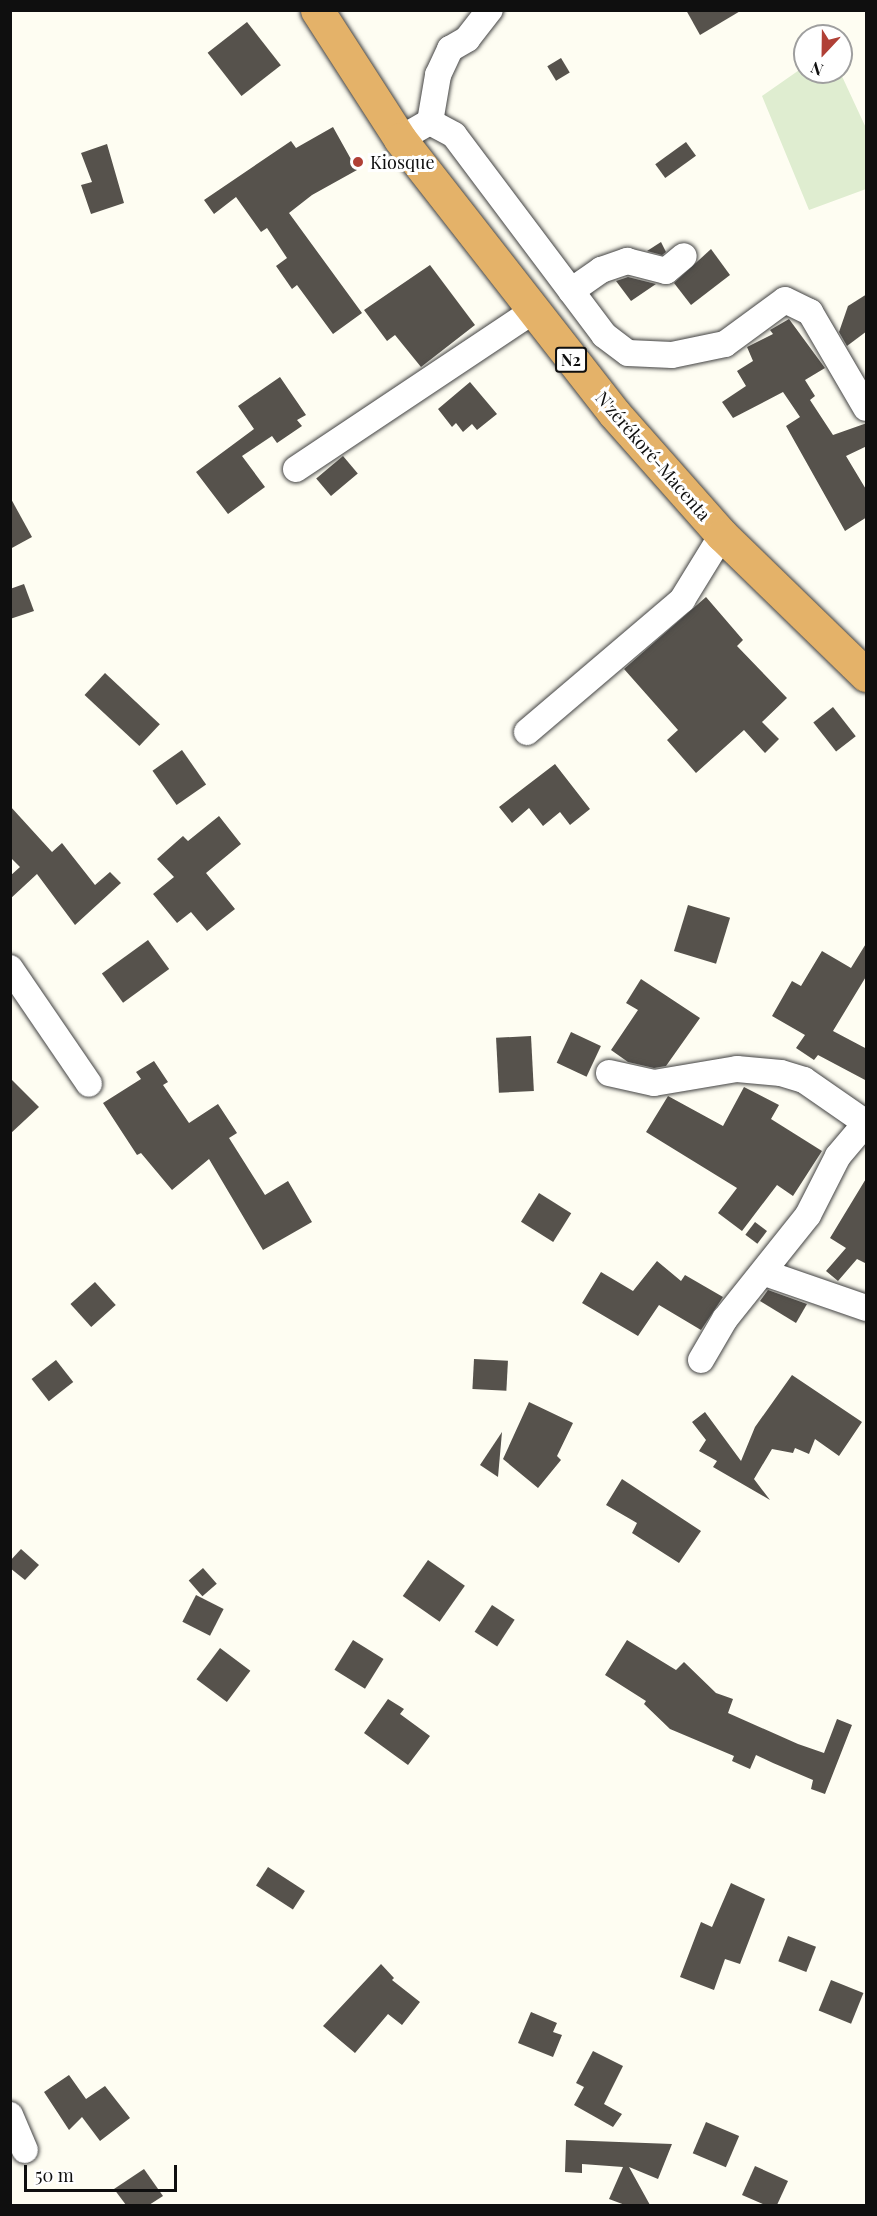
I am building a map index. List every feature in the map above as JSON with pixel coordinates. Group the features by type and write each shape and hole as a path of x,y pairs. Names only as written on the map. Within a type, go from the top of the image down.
{"highway":[{"name":"N'zérékoré-Macenta","path":"316,10 400,139 560,346 722,535 865,672"}],"street":[{"path":"430,122 438,75 450,49 467,39 490,10"},
{"path":"400,139 430,122"},
{"path":"430,122 454,135 597,326 628,353 672,355 725,344 785,300 810,312 867,408"},
{"path":"571,291 601,270 627,261 666,271 684,256"},
{"path":"296,469 533,311"},
{"path":"560,346 597,326"},
{"path":"527,732 682,600 722,535"},
{"path":"10,968 89,1084"},
{"path":"609,1073 654,1083 737,1069 781,1073 804,1080 867,1123 838,1156 808,1215 765,1273 725,1319 701,1360"},
{"path":"765,1273 867,1308"},
{"path":"10,2115 25,2150"}],"green space":[{"path":"793,74 793,84 846,84 866,128 866,189 809,210 762,96"}],"building":[{"path":"686,10 742,10 700,35"},
{"path":"247,22 281,65 241,96 208,53"},
{"path":"561,58 570,73 556,81 547,66"},
{"path":"333,127 357,170 312,195 289,213 362,313 333,334 297,285 292,289 276,266 287,258 267,228 261,232 236,197 214,214 204,200 291,141 296,148"},
{"path":"686,142 696,156 665,178 655,164"},
{"path":"107,144 124,203 91,214 81,185 92,182 81,153"},
{"path":"661,242 666,252 662,255 647,251"},
{"path":"711,249 730,275 691,305 674,283"},
{"path":"430,265 475,325 421,367 395,335 387,341 364,310"},
{"path":"628,277 656,284 631,301 616,281"},
{"path":"867,294 867,331 847,346 839,332 848,306"},
{"path":"789,319 825,368 805,380 815,396 810,400 833,435 867,423 867,446 846,456 867,491 867,517 845,531 786,426 800,417 783,392 733,418 722,402 746,386 737,371 753,361 747,347 773,334 770,330"},
{"path":"280,377 306,415 297,420 302,426 277,443 272,436 242,456 265,487 228,514 196,472 254,429 238,406"},
{"path":"470,382 497,414 477,430 472,424 463,432 456,423 452,427 438,409"},
{"path":"343,456 358,474 331,496 316,478"},
{"path":"10,497 32,537 10,549"},
{"path":"24,584 34,611 10,619 10,589"},
{"path":"706,597 743,640 737,646 787,698 762,722 779,739 765,753 744,730 696,773 667,740 678,730 624,669"},
{"path":"105,673 160,724 139,746 85,695"},
{"path":"833,707 856,736 836,752 813,722"},
{"path":"182,750 206,784 177,805 153,771"},
{"path":"555,764 590,809 570,825 560,812 543,826 529,808 512,823 499,807"},
{"path":"10,806 52,852 62,843 95,885 110,872 121,883 75,925 37,874 10,899 10,876 20,867 10,857"},
{"path":"219,816 241,844 206,873 235,909 207,931 191,912 177,923 153,894 174,877 157,859 183,836 188,841"},
{"path":"688,905 730,918 716,964 674,951"},
{"path":"148,940 169,969 123,1003 102,974"},
{"path":"867,942 867,975 833,1031 867,1049 867,1081 818,1055 814,1060 796,1048 805,1035 772,1016 792,981 801,986 822,951 851,968"},
{"path":"641,979 700,1018 666,1066 654,1068 628,1062 611,1050 638,1010 626,1003"},
{"path":"571,1032 601,1046 587,1077 557,1063"},
{"path":"531,1036 534,1091 499,1093 496,1038"},
{"path":"154,1061 168,1082 163,1085 189,1123 218,1104 237,1133 229,1138 265,1195 288,1181 312,1222 263,1250 209,1159 172,1190 141,1153 137,1155 103,1103 141,1079 136,1072"},
{"path":"10,1078 39,1107 10,1134"},
{"path":"744,1087 779,1105 771,1119 822,1151 793,1196 777,1185 742,1231 718,1213 737,1188 646,1132 668,1096 723,1126"},
{"path":"867,1177 867,1264 857,1259 838,1281 826,1271 846,1248 830,1238"},
{"path":"539,1193 571,1213 553,1242 521,1222"},
{"path":"755,1222 767,1231 757,1244 745,1235"},
{"path":"657,1261 681,1281 685,1275 723,1297 701,1330 659,1305 638,1336 582,1303 601,1272 633,1291"},
{"path":"95,1282 116,1305 91,1327 70,1304"},
{"path":"768,1290 807,1304 796,1323 760,1301"},
{"path":"474,1359 508,1361 506,1391 472,1389"},
{"path":"56,1360 73,1382 49,1401 32,1379"},
{"path":"792,1375 862,1422 839,1456 815,1439 809,1454 795,1448 793,1453 772,1449 754,1479 770,1500 713,1467 717,1461 699,1451 706,1440 692,1422 705,1412 741,1461 755,1427"},
{"path":"529,1402 573,1423 557,1456 561,1460 538,1488 503,1459"},
{"path":"502,1432 498,1477 480,1465"},
{"path":"622,1479 701,1531 679,1563 632,1533 637,1523 606,1505"},
{"path":"21,1549 39,1565 25,1580 10,1568 10,1561"},
{"path":"428,1560 465,1586 440,1622 403,1596"},
{"path":"203,1568 217,1584 202,1596 189,1580"},
{"path":"196,1595 224,1609 210,1636 182,1622"},
{"path":"492,1605 515,1620 497,1647 475,1632"},
{"path":"353,1640 384,1659 365,1689 334,1670"},
{"path":"627,1640 676,1670 684,1662 716,1693 733,1699 728,1713 798,1744 824,1753 837,1719 852,1725 825,1794 811,1789 813,1780 756,1755 750,1769 732,1761 734,1756 670,1729 644,1704 646,1701 605,1675"},
{"path":"220,1648 250,1671 227,1702 197,1679"},
{"path":"388,1699 404,1709 400,1714 430,1736 408,1765 364,1733"},
{"path":"268,1867 305,1891 293,1909 256,1885"},
{"path":"731,1883 765,1899 740,1964 725,1959 714,1990 680,1977 701,1922 712,1927"},
{"path":"788,1936 816,1947 806,1972 778,1961"},
{"path":"381,1964 394,1978 392,1980 420,2002 402,2025 388,2014 355,2053 323,2026"},
{"path":"831,1980 863,1993 851,2024 819,2011"},
{"path":"531,2012 557,2023 553,2032 562,2035 553,2057 518,2043"},
{"path":"593,2051 623,2066 604,2104 622,2114 613,2127 574,2105 584,2087 576,2083"},
{"path":"69,2075 86,2099 105,2086 130,2118 100,2141 82,2117 69,2130 44,2092"},
{"path":"706,2122 739,2136 726,2167 693,2153"},
{"path":"566,2140 672,2144 658,2179 629,2167 650,2205 625,2205 609,2199 623,2167 582,2164 582,2173 565,2172"},
{"path":"755,2166 788,2181 777,2205 765,2205 742,2195"},
{"path":"144,2169 163,2196 149,2205 126,2205 114,2189"}],"place":[{"name":"Kiosque","path":"358,162"}]}
